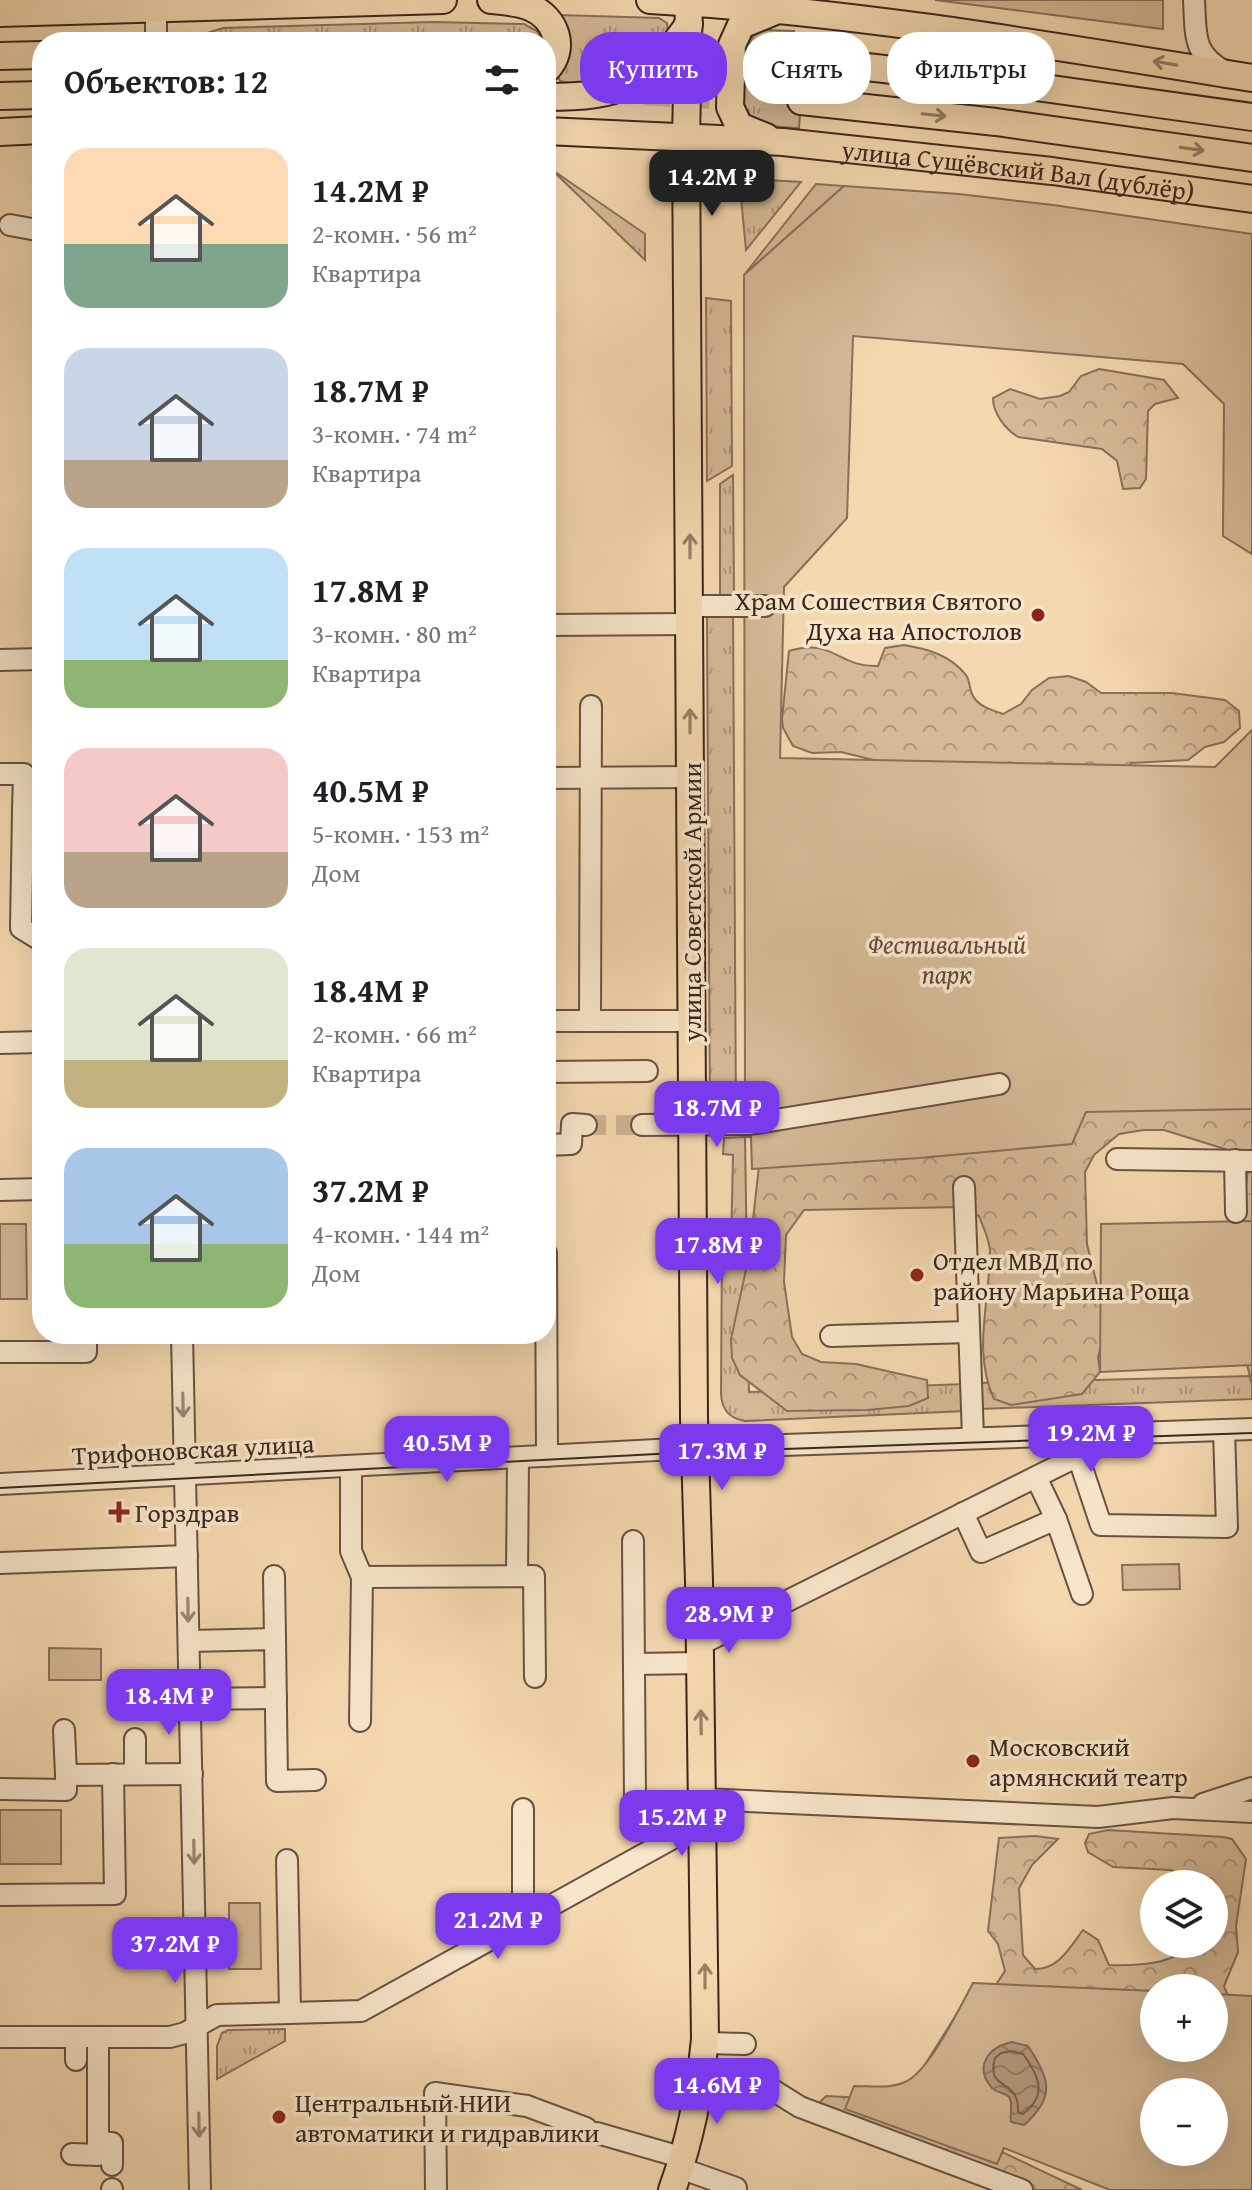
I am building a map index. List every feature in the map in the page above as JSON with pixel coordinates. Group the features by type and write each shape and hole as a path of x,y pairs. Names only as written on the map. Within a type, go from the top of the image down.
{"main road":[{"path":"0,13 156,4 443,0"},
{"path":"491,0 531,7 546,18 555,32"},
{"path":"650,0 689,7 777,11 1083,50 1247,77"},
{"path":"556,97 594,95 618,90 641,79 656,67 689,7"},
{"name":"улица Советской Армии","path":"679,2172 700,2084 704,2043 691,1021 686,138 689,7"},
{"path":"777,11 753,18 741,25 735,35 730,107 739,126 783,142"},
{"path":"556,36 556,57"},
{"path":"0,56 32,55"},
{"path":"871,67 987,80 1252,117"},
{"path":"0,96 32,95"},
{"path":"829,104 996,122 1252,158"},
{"path":"0,132 32,130"},
{"name":"улица Сущёвский Вал (дублёр)","path":"556,132 783,142 1052,171 1252,199"}],"street":[{"path":"1194,0 1200,51 1217,67 1247,77"},
{"path":"156,4 156,32"},
{"path":"10,225 32,229"},
{"path":"556,624 765,606"},
{"path":"0,660 32,659"},
{"path":"590,1021 591,706"},
{"path":"0,774 32,774"},
{"path":"556,778 690,777"},
{"path":"32,821 21,928 32,935"},
{"path":"556,1021 691,1021"},
{"path":"0,1043 32,1042"},
{"path":"556,1072 647,1071"},
{"path":"642,1125 750,1124 999,1084"},
{"path":"556,1145 571,1144 572,1124 586,1125"},
{"path":"1117,1159 1244,1161 1236,1212"},
{"path":"964,1187 973,1437"},
{"path":"0,1190 32,1189"},
{"path":"831,1336 969,1332"},
{"path":"0,1352 86,1352 86,1344"},
{"path":"182,1344 200,2190"},
{"path":"546,1344 547,1456"},
{"name":"Трифоновская улица","path":"0,1484 695,1448 1252,1429"},
{"path":"1078,1456 1101,1525 1227,1527 1224,1430"},
{"path":"634,1664 700,1654 963,1513 1125,1433"},
{"path":"517,1576 518,1458"},
{"path":"351,1467 351,1551 362,1577 360,1721"},
{"path":"1036,1477 1056,1519 1082,1594"},
{"path":"963,1513 981,1552 1056,1519"},
{"path":"633,1541 635,1799"},
{"path":"0,1563 187,1556"},
{"path":"274,1576 277,1781 315,1780"},
{"path":"362,1577 534,1576 535,1677"},
{"path":"189,1641 275,1639"},
{"path":"190,1699 276,1698"},
{"path":"0,1789 66,1790 64,1730"},
{"path":"135,1739 135,1774"},
{"path":"0,1895 115,1894 113,1774"},
{"path":"66,1775 192,1774"},
{"path":"1188,1808 1252,1788"},
{"path":"0,2037 170,2037 217,2015 361,2011 523,1921 702,1811 1098,1817 1188,1808 1252,1812"},
{"path":"523,1809 523,1921"},
{"path":"287,1860 290,2012"},
{"path":"76,2037 76,2060"},
{"path":"72,2154 98,2155 98,2037"},
{"path":"704,2043 745,2044"},
{"path":"700,2084 768,2087 800,2107 1022,2190"},
{"path":"436,2190 435,2093 527,2106 592,2131 679,2172 735,2190"},
{"path":"77,2133 112,2143 112,2165"}],"green space":[{"path":"935,0 1163,0 1163,29"},
{"path":"559,15 659,18 667,23 668,32 580,32 580,83 560,81 558,76 569,46"},
{"path":"434,22 524,24 538,32 210,32 223,28"},
{"path":"766,30 794,31 794,32 759,32"},
{"path":"746,104 801,104 799,128 760,123 748,111"},
{"path":"556,172 645,234 645,260 556,174"},
{"path":"750,179 801,182 746,250 740,187"},
{"path":"816,184 844,186 744,275"},
{"name":"Фестивальный парк","path":"844,186 959,194 1053,205 1252,234 1252,554 1223,536 1224,404 1183,364 853,336 847,518 784,587 780,758 1215,767 1252,730 1252,1109 1086,1112 1072,1144 752,1169 751,1137 745,1137 744,275"},
{"path":"706,298 731,301 732,466 707,481"},
{"path":"1099,369 1164,380 1178,398 1155,404 1148,411 1146,479 1140,488 1123,489 1117,461 1102,449 1018,437 997,415 993,398 1010,389 1040,399 1060,396 1069,392 1081,376"},
{"path":"733,475 734,595 720,595 720,484"},
{"path":"733,610 736,1118 710,1118 707,617 709,613"},
{"path":"904,645 930,651 953,662 966,675 977,702 1003,714 1021,704 1032,690 1049,678 1069,676 1086,682 1101,693 1172,693 1225,700 1239,711 1240,728 1224,742 1205,747 1188,760 1131,763 1126,771 894,765 841,752 812,753 793,746 783,728 782,719 789,651 816,648 854,663 878,666 885,648"},
{"path":"1252,1057 1252,1385 1226,1278 1227,1246 1243,1211 1249,1162 1231,1151 1164,1130 1119,1134 1094,1155 1085,1172 1087,1244 1101,1301 1103,1339 1098,1357 1100,1372 1082,1394 1011,1405 994,1399 984,1363 983,1344 990,1247 979,1216 962,1207 804,1210 786,1235 784,1282 792,1337 802,1354 821,1362 856,1364 927,1380 928,1398 909,1406 867,1410 787,1411 740,1375 732,1358 731,1339 749,1256 759,1166"},
{"path":"745,1137 749,1392 965,1384 965,1411 745,1421 727,1412 721,1394 722,1248 731,1247 733,1155 723,1154 724,1138"},
{"path":"1252,1221 1252,1365 1100,1372 1101,1224"},
{"path":"0,1224 26,1224 27,1299 0,1299"},
{"path":"1252,1376 1252,1399 980,1409 978,1383"},
{"path":"1179,1564 1180,1589 1123,1590 1122,1565"},
{"path":"49,1648 101,1649 101,1680 49,1680"},
{"path":"0,1810 61,1810 61,1864 0,1864"},
{"path":"1108,1830 1223,1837 1232,1839 1246,1859 1236,1926 1238,1952 1228,1976 1140,1974 1140,2062 1228,2062 1228,1996 1252,2190 1228,2128 1228,2078 1140,2078 1140,2095 979,2135 1004,2153 1082,2190 1030,2190 820,2112 819,2103 826,2096 884,2099 909,2090 963,2004 995,1986 1005,1971 998,1944 988,1931 999,1838 1036,1836 1058,1839 1032,1865 1019,1888 1023,1955 1035,1969 1057,1961 1083,1930 1098,1940 1109,1965 1154,1963 1170,1958 1228,1958 1228,1870 1113,1867 1088,1852 1085,1843 1089,1834"},
{"path":"229,1903 260,1903 261,1969 229,1969"},
{"path":"973,1983 1140,1990 1140,2062 1228,2062 1228,1995 1252,1996 1252,2190 1110,2190 1004,2148 997,2164 845,2109 854,2086 893,2086 914,2076 934,2053"},
{"path":"285,2029 285,2041 217,2079 217,2046 222,2033 228,2030"}],"water":[{"path":"1012,2042 1028,2046 1045,2078 1045,2096 1041,2105 1024,2125 1011,2122 1010,2099 992,2088 984,2072 986,2059 991,2053"}],"tunnel":[{"path":"556,48 743,57"},
{"path":"727,97 743,98"},
{"path":"586,1125 642,1125"}],"tram line":[{"path":"0,1488 695,1452 1252,1433"}],"place":[{"name":"Храм Сошествия Святого Духа на Апостолов","path":"1038,615"},
{"name":"Отдел МВД по району Марьина Роща","path":"917,1275"},
{"name":"Горздрав","path":"119,1512"},
{"name":"Московский армянский театр","path":"973,1761"},
{"name":"Центральный НИИ автоматики и гидравлики","path":"279,2117"}]}
